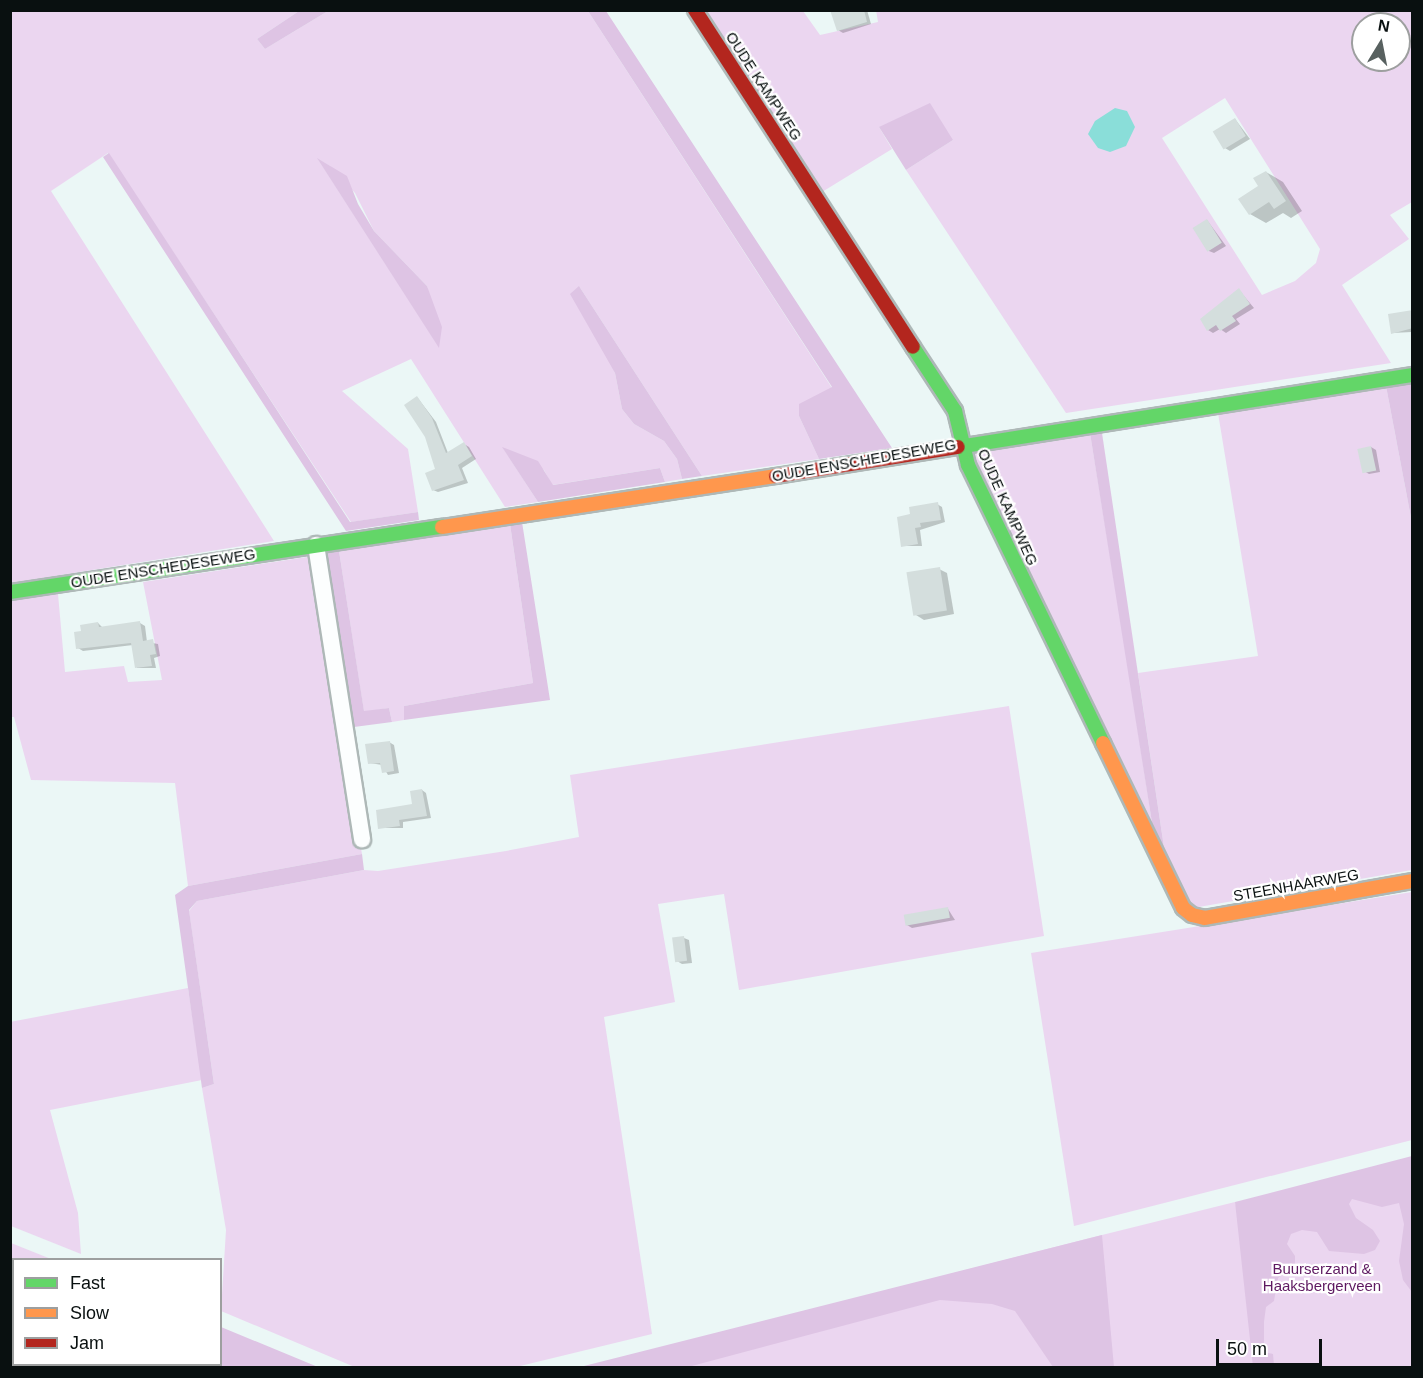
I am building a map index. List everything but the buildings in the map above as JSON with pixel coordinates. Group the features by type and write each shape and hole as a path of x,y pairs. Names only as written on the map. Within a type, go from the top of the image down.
{"street":[{"name":"OUDE KAMPWEG","path":"695,10 955,411 968,465 1186,911"},
{"name":"OUDE ENSCHEDESEWEG","path":"10,591 651,496 963,443 1413,375"},
{"path":"316,545 362,839"},
{"name":"STEENHAARWEG","path":"1186,911 1204,918 1413,881"}],"green space":[{"path":"876,10 1412,11 1412,202 1390,215 1409,239 1342,285 1391,363 1066,413 906,170 953,140 879,127 892,149 822,192 701,11 803,11 820,35 878,22","holes":["1225,98 1320,249 1316,263 1295,281 1262,295 1162,138"]},
{"path":"11,11 299,11 257,39 265,49 328,11 588,11 832,388 799,416 819,459 702,476 579,286 615,373 622,409 634,424 664,441 677,459 682,479 665,482 660,468 552,485 544,470 503,448 538,502 505,507 411,359 342,391 408,449 418,512 351,522 108,153 51,191 274,541 11,583","holes":["318,159 330,166 355,193 374,231 427,286 439,347"]},
{"path":"1386,386 1412,523 1412,870 1193,908 1165,854 1138,673 1258,656 1218,413"},
{"path":"1090,433 1126,653 1153,829 971,453"},
{"path":"510,524 533,683 404,706 404,720 392,722 389,708 364,712 339,551"},
{"path":"307,557 312,560 362,854 188,886 175,783 31,780 14,717 11,717 10,601 58,594 65,672 124,666 128,682 162,680 143,582"},
{"path":"1009,706 1044,936 739,990 724,894 658,904 675,1002 604,1017 652,1334 516,1367 357,1368 222,1311 226,1230 202,1088 214,1084 189,911 197,901 364,870 378,871 579,837 570,775"},
{"path":"1412,892 1412,1140 1074,1226 1031,953"},
{"path":"188,988 202,1080 50,1110 78,1213 81,1254 11,1226 10,1022"},
{"name":"Buurserzand & Haaksbergerveen","path":"1412,1159 1412,1367 585,1368 1102,1235 1235,1202 1236,1206"},
{"path":"11,1243 48,1258 12,1258 12,1366 211,1366 211,1367 11,1367"}],"shaded area":[{"path":"299,11 328,11 265,49 257,39"},
{"path":"588,11 606,11 892,448 819,459 799,416 799,404 832,387"},
{"path":"930,103 953,140 906,170 879,127"},
{"path":"109,153 350,522 418,512 419,520 346,531 103,157"},
{"path":"317,158 347,176 358,204 374,231 427,286 442,327 439,348"},
{"path":"579,286 702,476 682,479 677,459 664,441 634,424 622,409 615,373 570,294"},
{"path":"1412,382 1412,523 1386,386"},
{"path":"1090,433 1102,433 1165,854 1153,829"},
{"path":"502,447 538,461 553,485 660,468 665,482 538,502"},
{"path":"522,522 550,700 404,720 404,706 533,683 510,524"},
{"path":"339,551 364,711 389,708 392,722 354,727 327,556 328,553"},
{"path":"362,854 364,870 197,901 189,910 214,1084 202,1088 175,895 188,886"},
{"path":"1412,1156 1412,1292 1403,1280 1399,1261 1404,1224 1399,1203 1382,1207 1352,1199 1349,1204 1356,1218 1373,1230 1380,1241 1375,1250 1364,1254 1329,1251 1317,1232 1302,1230 1291,1234 1287,1244 1295,1256 1295,1272 1287,1271 1278,1278 1274,1301 1266,1307 1264,1322 1264,1352 1273,1354 1274,1366 1253,1367 1235,1202"},
{"path":"1102,1235 1114,1367 1053,1367 1015,1311 992,1304 940,1300 688,1367 580,1367"},
{"path":"222,1327 318,1367 211,1367 222,1366"}],"water":[{"path":"1115,108 1127,111 1135,127 1126,146 1110,152 1098,148 1088,134 1095,121"}],"traffic: fast":[{"path":"913,347 955,411 968,465 1103,743"},
{"path":"958,447 1412,375"},
{"path":"10,592 442,527"}],"traffic: slow":[{"path":"442,527 776,476"},
{"path":"1103,743 1183,908 1192,915 1205,918 1412,881"}],"traffic: jam":[{"path":"695,10 913,347"},
{"path":"776,476 958,447"}]}
